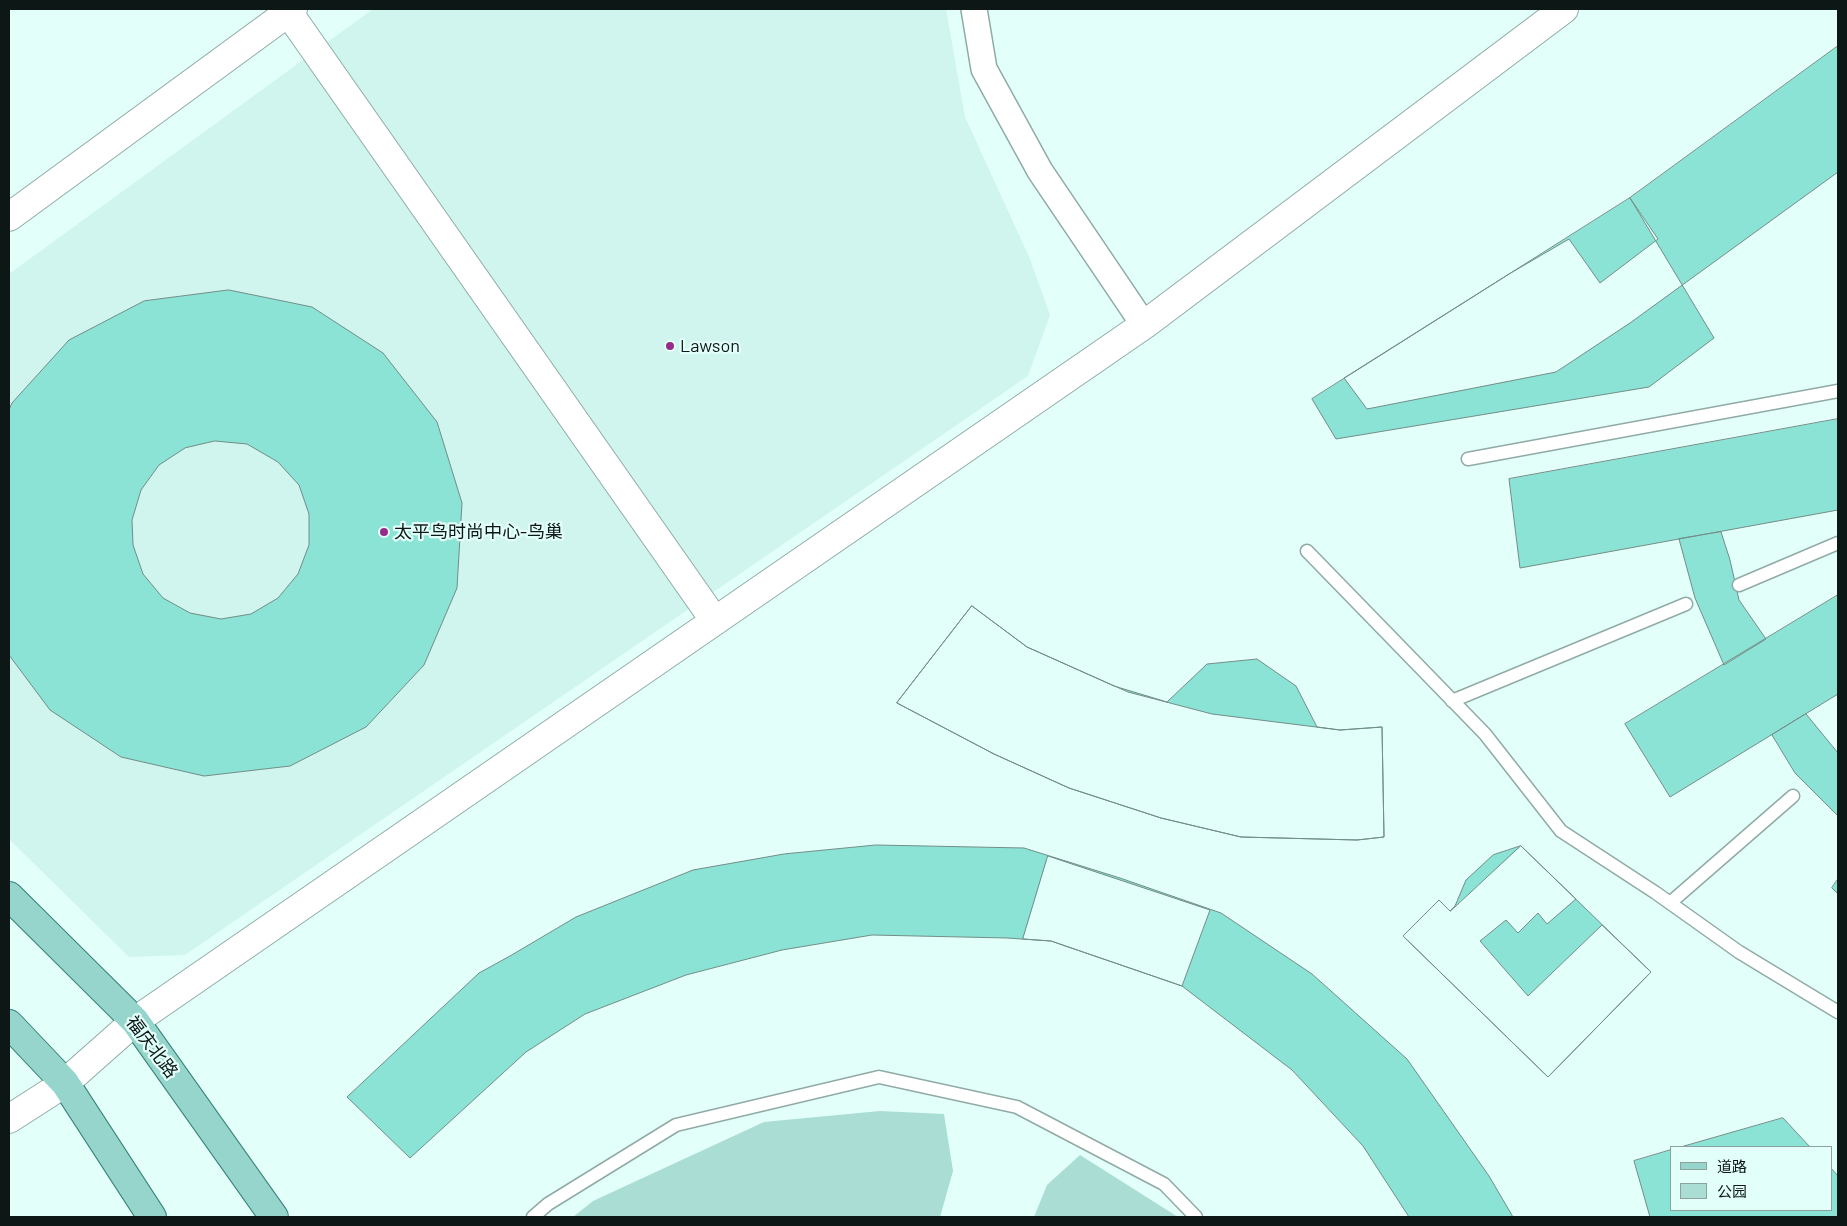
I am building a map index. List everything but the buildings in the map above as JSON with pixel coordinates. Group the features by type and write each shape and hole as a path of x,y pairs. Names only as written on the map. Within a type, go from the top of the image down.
{"main road":[{"name":"福庆北路","path":"9,896 135,1021 274,1217"},
{"path":"9,1024 65,1083 152,1217"}],"street":[{"path":"974,9 984,69 1040,171 1144,325"},
{"path":"9,1119 65,1083 135,1021 1144,325 1564,9"},
{"path":"9,217 289,10 715,621"}],"lane":[{"path":"1468,459 1838,391"},
{"path":"1739,585 1838,543"},
{"path":"1307,551 1485,734 1561,831 1670,903 1739,952 1838,1012"},
{"path":"1452,701 1686,604"},
{"path":"1670,903 1793,796"},
{"path":"533,1217 548,1204 676,1125 879,1077 1017,1107 1164,1184 1196,1217"}],"shaded area":[{"path":"373,9 946,9 965,117 1030,259 1050,315 1028,376 185,955 129,957 9,839 9,274"}],"green space":[{"path":"880,1111 944,1114 953,1171 940,1217 573,1217 593,1201 764,1122"},
{"path":"1080,1155 1178,1217 1034,1217 1047,1185"}],"place":[{"name":"Lawson","path":"670,346"},
{"name":"太平鸟时尚中心-鸟巢","path":"384,532"}]}
